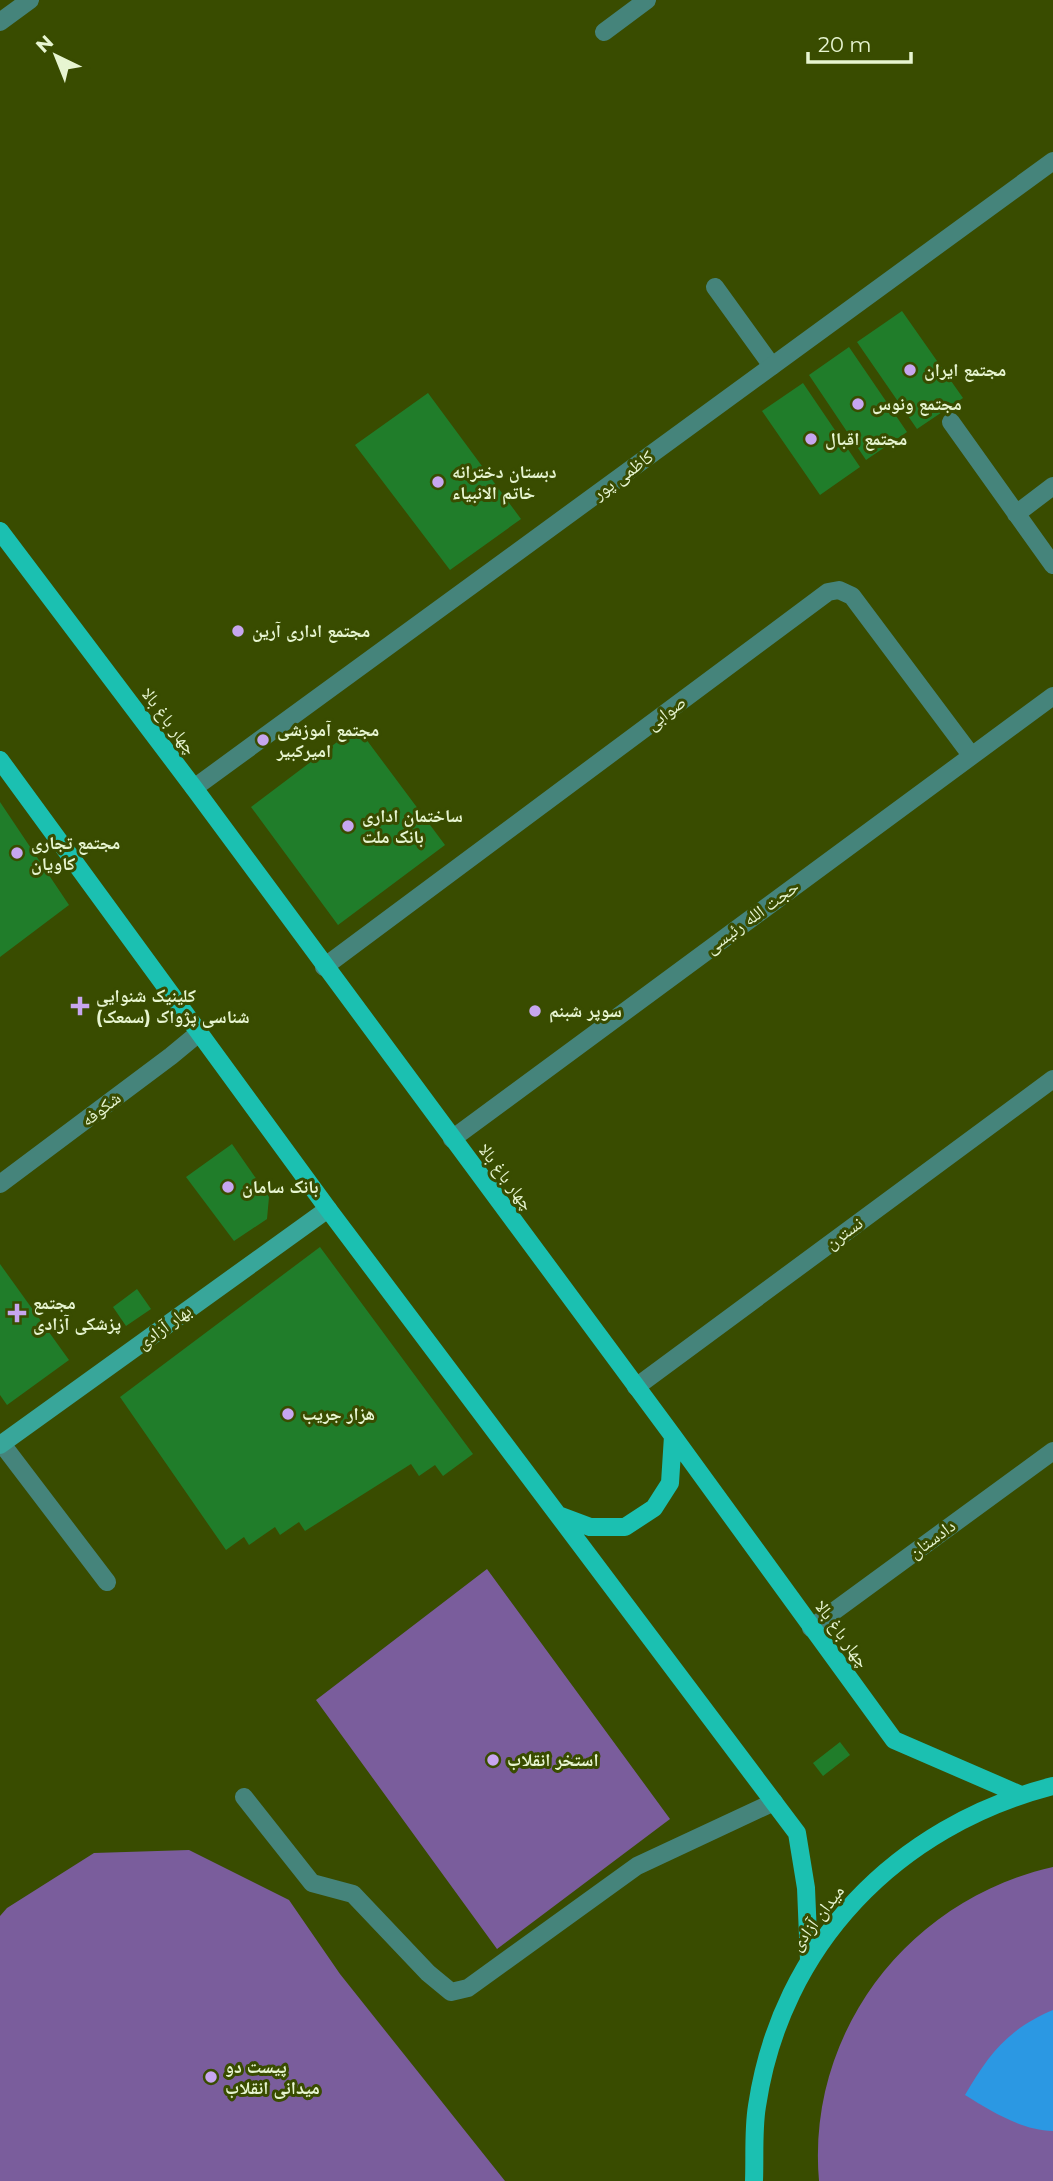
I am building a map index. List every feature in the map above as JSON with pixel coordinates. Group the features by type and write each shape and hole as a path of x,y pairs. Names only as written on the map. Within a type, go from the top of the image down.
{"main road":[{"name":"چهار باغ بالا","path":"0,531 194,788 894,1740 1021,1795"},
{"path":"0,760 328,1209 797,1833 806,1888 809,1960"},
{"path":"558,1516 590,1527 625,1527 654,1508 670,1483 673,1436"},
{"name":"میدان آزادی","path":"754,2181 757,2107 775,2031 809,1960 850,1905 900,1858 957,1821 1021,1795 1053,1786"}],"street":[{"path":"0,22 30,0"},
{"path":"604,32 647,0"},
{"name":"کاظمی پور","path":"194,788 1053,161"},
{"path":"715,287 772,366"},
{"path":"951,422 1053,565"},
{"path":"1016,514 1053,486"},
{"name":"صوابی","path":"324,967 828,592 839,590 852,596 971,755"},
{"name":"حجت الله رئیسی","path":"452,1139 1053,696"},
{"name":"شکوفه","path":"0,1184 200,1032"},
{"name":"نسترن","path":"636,1387 1053,1079"},
{"name":"بهار آزادی","path":"1,1444 328,1209"},
{"path":"1,1444 107,1582"},
{"name":"دادستان","path":"811,1628 1053,1451"},
{"path":"244,1797 312,1883 353,1894 428,1973 452,1992 468,1988 637,1866 774,1802"}],"shaded area":[{"name":"استخر انقلاب","path":"487,1569 670,1819 497,1949 316,1700"},
{"name":"پیست دو میدانی انقلاب","path":"189,1850 289,1900 340,1974 505,2181 0,2181 0,1916 7,1908 94,1853"},
{"path":"1053,1867 1053,2181 819,2181 819,2126 830,2074 849,2025 877,1980 912,1941 954,1909 1001,1884"}],"water":[{"path":"1053,2010 1053,2131 1018,2123 965,2095 1001,2044 1037,2017"}],"building":[{"name":"مجتمع ایران","path":"902,311 963,398 917,429 857,342"},
{"name":"مجتمع ونوس","path":"849,347 907,432 866,460 809,375"},
{"name":"مجتمع اقبال","path":"803,383 860,467 820,495 762,411"},
{"name":"دبستان دخترانه خاتم الانبیاء","path":"428,393 521,519 450,570 355,445"},
{"name":"ساختمان اداری بانک ملت","path":"357,727 445,845 338,925 251,807"},
{"name":"مجتمع تجاری کاویان","path":"0,802 69,905 0,957"},
{"name":"بانک سامان","path":"232,1144 269,1197 267,1219 234,1241 186,1177"},
{"name":"هزار جریب","path":"320,1247 473,1454 443,1476 435,1465 419,1476 411,1464 305,1531 299,1522 280,1535 275,1527 249,1545 244,1537 226,1550 120,1397"},
{"name":"مجتمع پزشکی آزادی","path":"0,1264 69,1360 7,1405 0,1395"},
{"path":"137,1289 151,1309 126,1326 113,1307"},
{"path":"840,1742 850,1755 823,1776 813,1763"}],"place":[{"name":"مجتمع ایران","path":"910,370"},
{"name":"مجتمع ونوس","path":"858,404"},
{"name":"مجتمع اقبال","path":"811,439"},
{"name":"دبستان دخترانه خاتم الانبیاء","path":"438,482"},
{"name":"مجتمع اداری آرین","path":"238,631"},
{"name":"مجتمع آموزشی امیرکبیر","path":"263,740"},
{"name":"ساختمان اداری بانک ملت","path":"348,826"},
{"name":"مجتمع تجاری کاویان","path":"17,853"},
{"name":"کلینیک شنوایی شناسی پژواک (سمعک)","path":"80,1006"},
{"name":"سوپر شبنم","path":"535,1011"},
{"name":"بانک سامان","path":"228,1187"},
{"name":"مجتمع پزشکی آزادی","path":"17,1313"},
{"name":"هزار جریب","path":"288,1414"},
{"name":"استخر انقلاب","path":"493,1760"},
{"name":"پیست دو میدانی انقلاب","path":"211,2077"}]}
